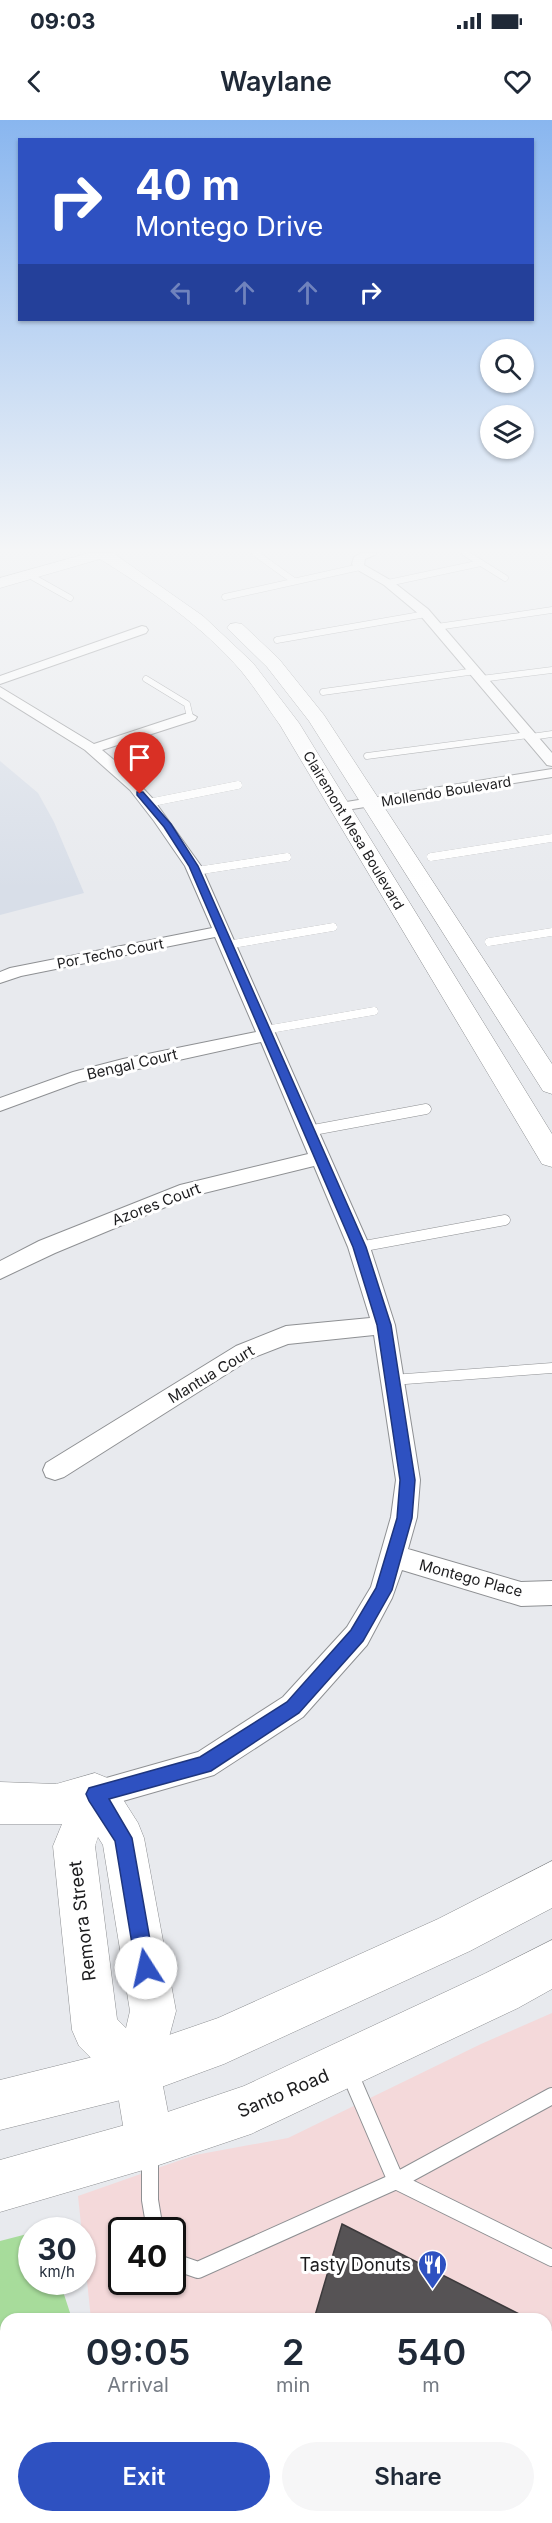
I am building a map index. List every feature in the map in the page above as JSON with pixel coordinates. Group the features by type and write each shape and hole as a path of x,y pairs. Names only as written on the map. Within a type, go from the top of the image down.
{"main road":[{"name":"Clairemont Mesa Boulevard","path":"244,665 289,723 552,1157"},
{"name":"Clairemont Mesa Boulevard","path":"275,665 317,719 552,1085"},
{"path":"0,1803 56,1804 95,1794 123,1838 153,2011 137,2071 150,2143"},
{"name":"Remora Street","path":"95,1794 74,1846 95,2030 137,2071"},
{"path":"0,2105 137,2071 224,2040 454,1935 552,1884"},
{"name":"Santo Road","path":"0,2186 150,2143 251,2109 501,1991 552,1963"}],"street":[{"path":"0,680 42,665"},
{"path":"470,665 552,762"},
{"path":"0,692 91,749 132,784 168,826 196,871 359,1247 384,1325 408,1480 404,1518 384,1590 357,1636 293,1707 204,1765 95,1794"},
{"path":"91,749 189,717"},
{"name":"Mollendo Boulevard","path":"344,814 552,773"},
{"name":"Mollendo Boulevard","path":"376,809 421,809 552,788"},
{"name":"Por Techo Court","path":"0,978 16,972 224,938"},
{"name":"Bengal Court","path":"0,1105 73,1078 266,1033"},
{"name":"Azores Court","path":"0,1271 47,1248 187,1190 320,1158"},
{"name":"Mantua Court","path":"56,1470 244,1352 286,1335 384,1325"},
{"name":"Montego Place","path":"392,1556 521,1594 552,1593"}],"lane":[{"path":"323,692 552,669"},
{"path":"146,680 187,704 189,717"},
{"path":"367,756 552,734"},
{"path":"148,803 238,785"},
{"path":"431,857 552,838"},
{"path":"196,871 287,857"},
{"path":"224,938 333,927"},
{"path":"489,942 552,932"},
{"path":"266,1033 374,1011"},
{"path":"308,1131 426,1109"},
{"path":"359,1247 505,1220"},
{"path":"392,1380 552,1368"},
{"path":"346,2066 396,2181 552,2258"},
{"path":"186,2266 198,2270 396,2181 552,2097"},
{"path":"150,2143 150,2200 153,2217"}],"shaded area":[{"path":"0,761 38,793 54,822 84,893 0,915"},
{"path":"552,2013 552,2313 90,2313 88,2295 96,2295 96,2217 80,2217 78,2196 195,2155 288,2138 481,2044"}],"green space":[{"path":"18,2236 18,2295 64,2295 70,2313 0,2313 0,2241"}],"building":[{"path":"342,2224 517,2313 316,2313"}],"place":[{"name":"Tasty Donuts","path":"432,2290"}],"route":[{"path":"140,794 168,826 194,866 220,931 359,1247 384,1325 408,1480 404,1518 384,1590 357,1636 293,1707 204,1765 95,1794 123,1838 146,1968"}]}
